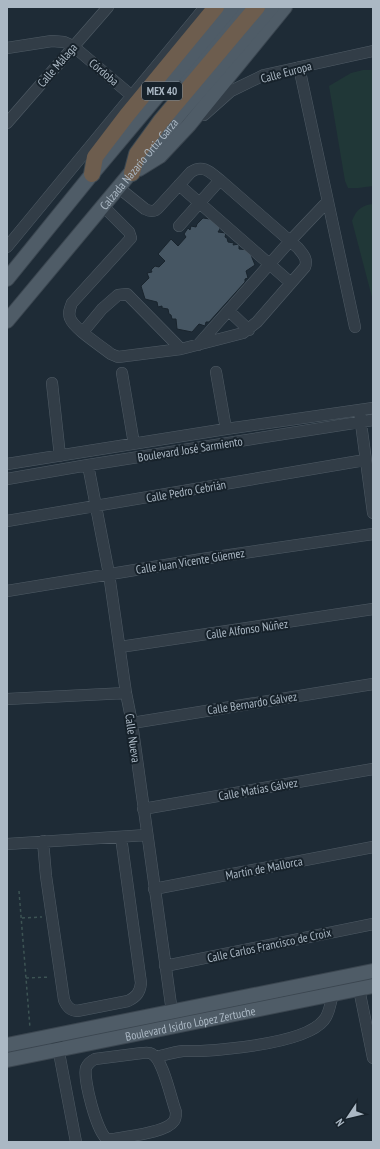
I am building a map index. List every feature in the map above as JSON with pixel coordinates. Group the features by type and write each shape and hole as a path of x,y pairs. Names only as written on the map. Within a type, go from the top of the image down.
{"highway":[{"path":"92,174 95,157 127,115 216,7"},
{"path":"132,172 137,154 161,120 257,7"}],"main road":[{"name":"MEX 40","path":"7,279 92,174 232,7"},
{"path":"92,174 107,167 117,159 245,7"},
{"name":"Calzada Nazario Ortiz Garza","path":"7,321 272,7"},
{"path":"132,172 160,156 188,125 286,7"},
{"name":"Boulevard Isidro López Zertuche","path":"7,1045 373,971"},
{"path":"330,980 332,994"},
{"name":"Boulevard Isidro López Zertuche","path":"7,1060 366,987"}],"street":[{"name":"Calle Málaga","path":"7,123 108,7"},
{"path":"8,244 205,7"},
{"name":"Córdoba","path":"7,48 52,41 64,42 73,46 132,96"},
{"name":"Calle Europa","path":"188,125 231,91 264,75 373,51"},
{"path":"299,68 355,327"},
{"path":"103,206 129,232 131,238 72,303 70,308 70,318 74,325 111,354 118,357 198,345 238,335 249,330 305,267 305,257 298,248 220,180 202,168 191,172 159,207 153,211 145,209 119,188"},
{"path":"179,226 220,180"},
{"path":"179,185 291,283"},
{"path":"198,345 290,241 328,201"},
{"path":"83,332 102,309 118,295 127,294 181,348"},
{"path":"229,311 249,330"},
{"path":"216,372 226,429"},
{"path":"122,373 134,444"},
{"path":"52,383 60,456"},
{"name":"Boulevard José Sarmiento","path":"7,466 226,429 373,408"},
{"path":"359,410 373,512"},
{"name":"Boulevard José Sarmiento","path":"8,479 373,420"},
{"name":"Calle Pedro Cebrián","path":"7,521 365,460"},
{"name":"Calle Nueva","path":"88,465 109,574 126,693 132,723 172,1012"},
{"path":"7,466 8,479"},
{"name":"Calle Juan Vicente Güemez","path":"7,591 373,534"},
{"name":"Calle Alfonso Núñez","path":"120,647 373,609"},
{"name":"Calle Bernardo Gálvez","path":"132,723 373,684"},
{"path":"7,699 126,693"},
{"name":"Calle Matías Gálvez","path":"143,809 373,769"},
{"path":"7,844 147,835"},
{"path":"43,841 46,876 64,1000 67,1006 72,1010 77,1010 128,1001 134,998 140,989 141,983 121,837"},
{"name":"Martín de Mallorca","path":"154,889 373,847"},
{"name":"Calle Carlos Francisco de Croix","path":"165,966 373,924"},
{"path":"366,987 373,1058"},
{"path":"156,1057 182,1051 203,1051 250,1046 284,1040 304,1033 318,1026 328,1015 332,994"},
{"path":"90,1029 95,1059"},
{"path":"56,1036 76,1142"},
{"path":"150,1053 156,1057 161,1064 176,1112 175,1120 170,1125 162,1129 109,1140 103,1136 94,1115 86,1075 87,1067 90,1062 95,1059 150,1053"}],"path":[{"path":"19,891 32,1040"},
{"path":"21,918 52,916"},
{"path":"26,978 61,977"}],"green space":[{"path":"363,70 373,70 373,186 348,188 345,181 329,86 351,73"},
{"path":"373,204 373,301 352,221 355,214 360,209"}],"building":[{"path":"203,218 217,220 220,229 218,232 226,233 225,237 227,238 228,242 234,243 233,245 239,244 239,249 249,250 255,265 246,271 248,278 245,279 245,282 209,322 206,322 205,326 199,324 192,332 177,329 176,319 172,319 168,309 162,308 162,306 158,307 157,302 145,299 141,286 149,278 147,273 152,272 151,270 155,266 159,267 165,261 158,254 171,239 178,246 186,237 184,234 188,228 190,230 191,226 196,227"}]}
